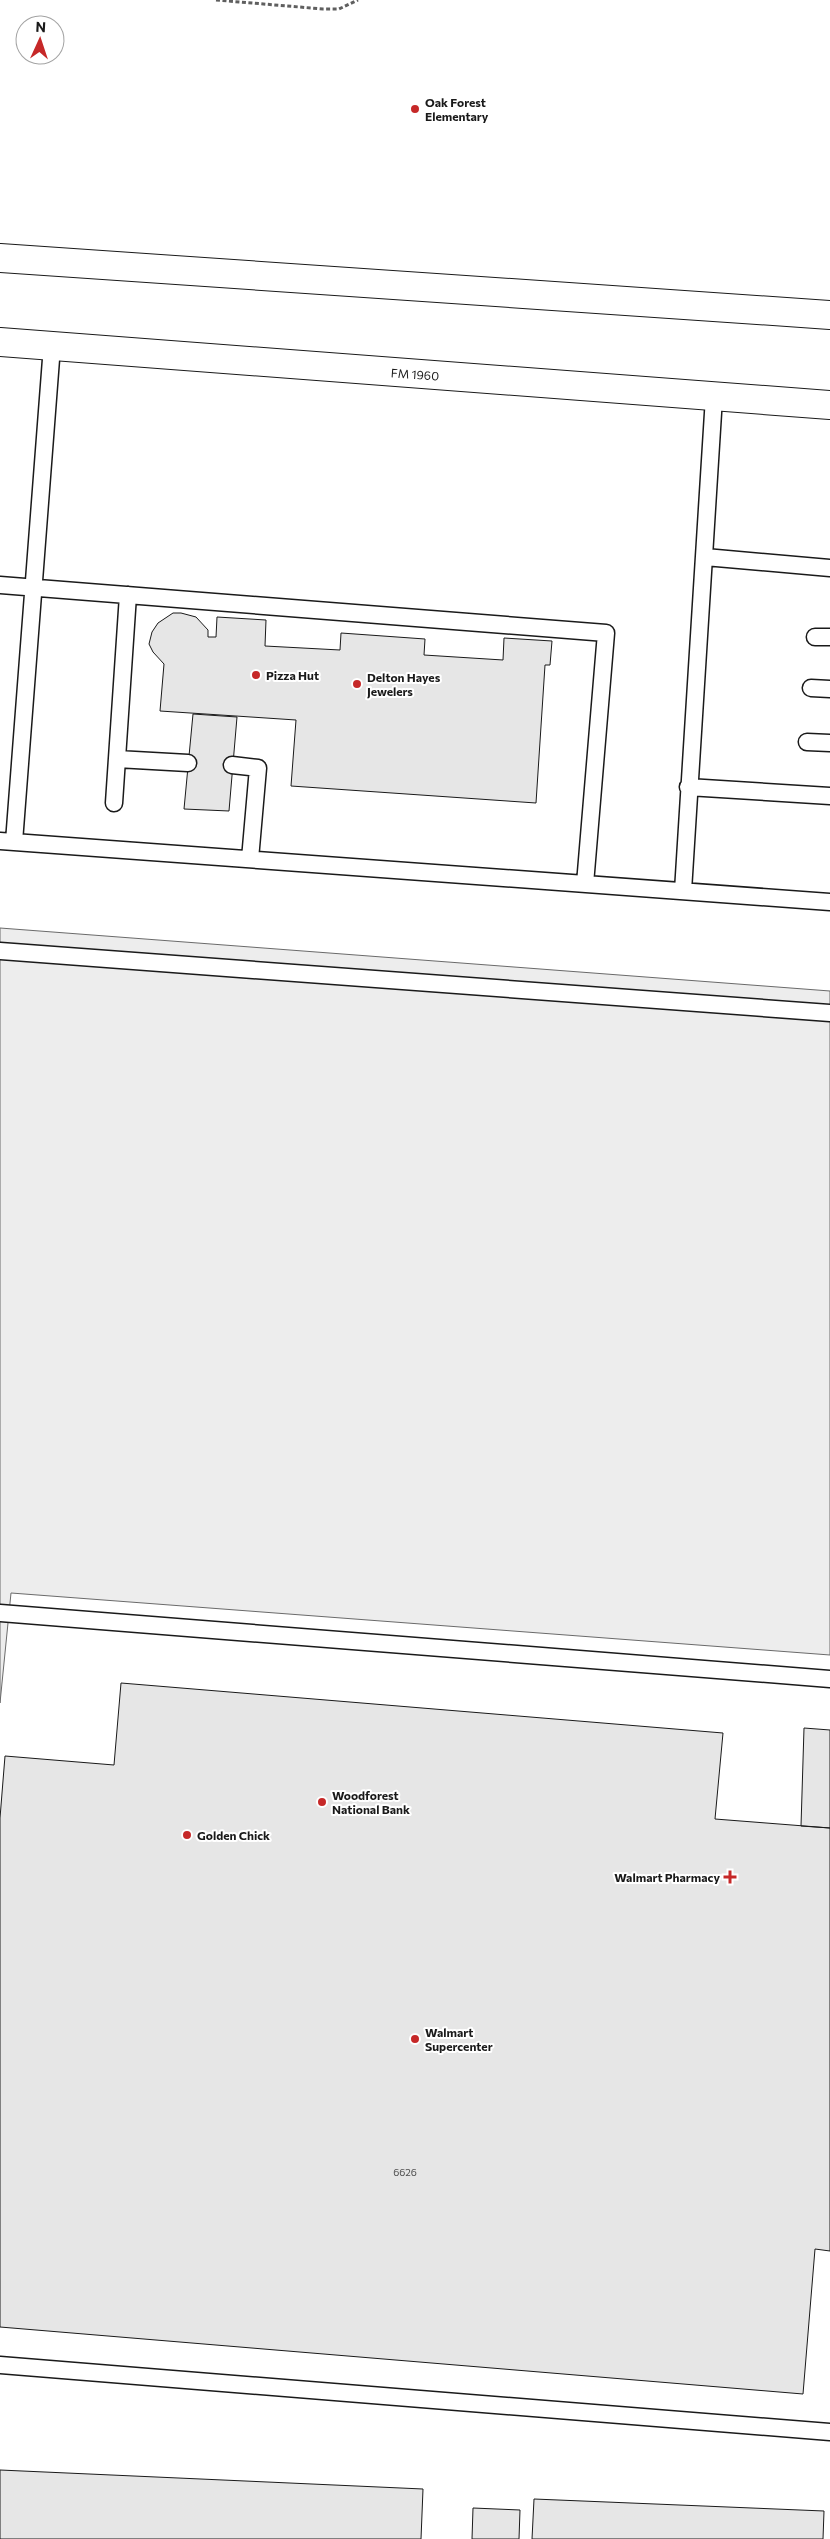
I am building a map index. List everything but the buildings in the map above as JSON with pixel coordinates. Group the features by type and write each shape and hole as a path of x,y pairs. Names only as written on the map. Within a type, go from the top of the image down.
{"main road":[{"path":"0,258 830,315"},
{"name":"FM 1960","path":"0,342 830,405"}],"lane":[{"path":"52,346 33,588 7,841 830,902"},
{"path":"683,891 688,787 705,557 714,397"},
{"path":"705,557 830,568"},
{"path":"0,585 606,633 585,884"},
{"path":"114,803 128,595"},
{"path":"811,688 830,689"},
{"path":"808,742 830,743"},
{"path":"117,759 188,763"},
{"path":"232,765 258,768 250,859"},
{"path":"688,787 830,796"},
{"path":"0,951 830,1013"},
{"path":"0,1613 830,1679"},
{"path":"0,2365 830,2432"}],"path":[{"path":"216,0 339,9 358,0"}],"shaded area":[{"path":"0,928 830,991 830,1655 11,1593 0,1703"}],"place":[{"name":"Oak Forest Elementary","path":"415,109"},
{"name":"Pizza Hut","path":"256,675"},
{"name":"Delton Hayes Jewelers","path":"357,684"},
{"name":"Woodforest National Bank","path":"322,1802"},
{"name":"Golden Chick","path":"187,1835"},
{"name":"Walmart Pharmacy","path":"730,1877"},
{"name":"Walmart Supercenter","path":"415,2039"}]}
